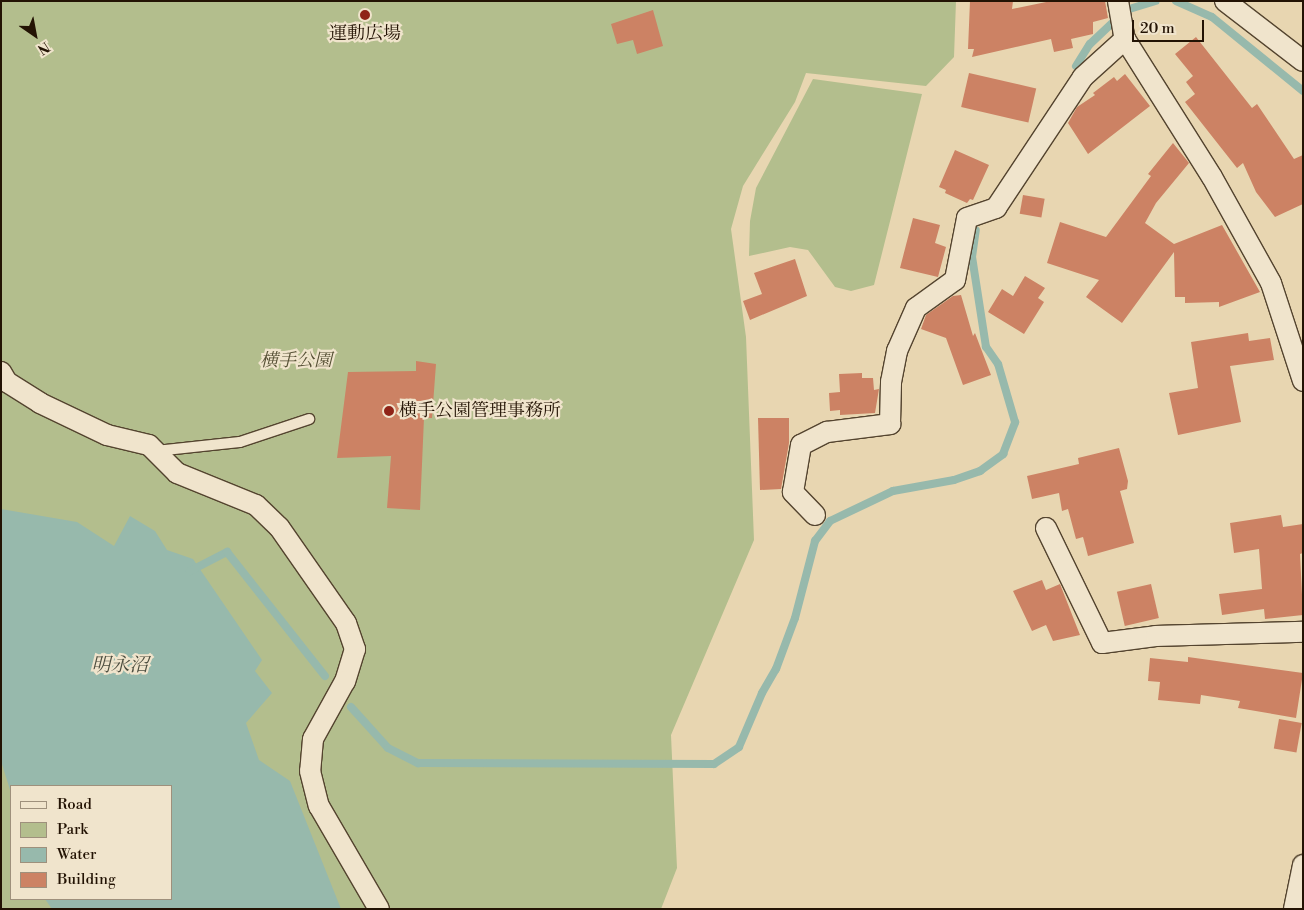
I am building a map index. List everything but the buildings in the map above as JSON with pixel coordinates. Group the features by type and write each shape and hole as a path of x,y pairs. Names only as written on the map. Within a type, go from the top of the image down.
{"street":[{"path":"1225,1 1303,61"},
{"path":"1119,3 1124,34 1212,177 1272,283 1303,381"},
{"path":"815,515 793,492 801,445 827,432 890,424 891,382 897,351 916,308 955,280 967,218 996,208 1083,77 1124,34"},
{"path":"1,372 7,382 40,403 107,435 149,446 178,473 256,505 279,527 346,623 355,649 344,682 313,739 310,771 318,806 379,909"},
{"path":"1046,528 1102,643 1156,636 1303,632"},
{"path":"1294,909 1303,865"}],"lane":[{"path":"155,451 240,442 309,419"}],"green space":[{"name":"横手公園","path":"1,1 956,1 954,57 926,86 806,73 795,102 743,186 731,229 746,337 754,540 671,735 677,868 661,909 1,909"},
{"path":"813,79 922,94 874,285 851,291 835,287 808,250 790,247 749,256 750,221 756,188"}],"water":[{"name":"明永沼","path":"1,509 77,522 114,546 130,516 155,531 167,550 193,559 262,660 255,671 272,693 246,723 259,760 290,781 341,909 52,909 46,900 172,900 172,785 10,785 10,790 1,761"}],"waterway":[{"path":"1076,66 1090,44 1126,10 1156,1"},
{"path":"1176,1 1212,17 1303,91"},
{"path":"351,707 388,748 418,763 714,764 739,747 762,693 776,669 795,618 815,541 830,521 893,491 954,480 980,471 1003,454 1015,422 998,364 986,347 972,257 976,230"},
{"path":"190,571 227,552 325,676"}],"place":[{"name":"運動広場","path":"365,15"},
{"name":"横手公園管理事務所","path":"389,411"}]}
